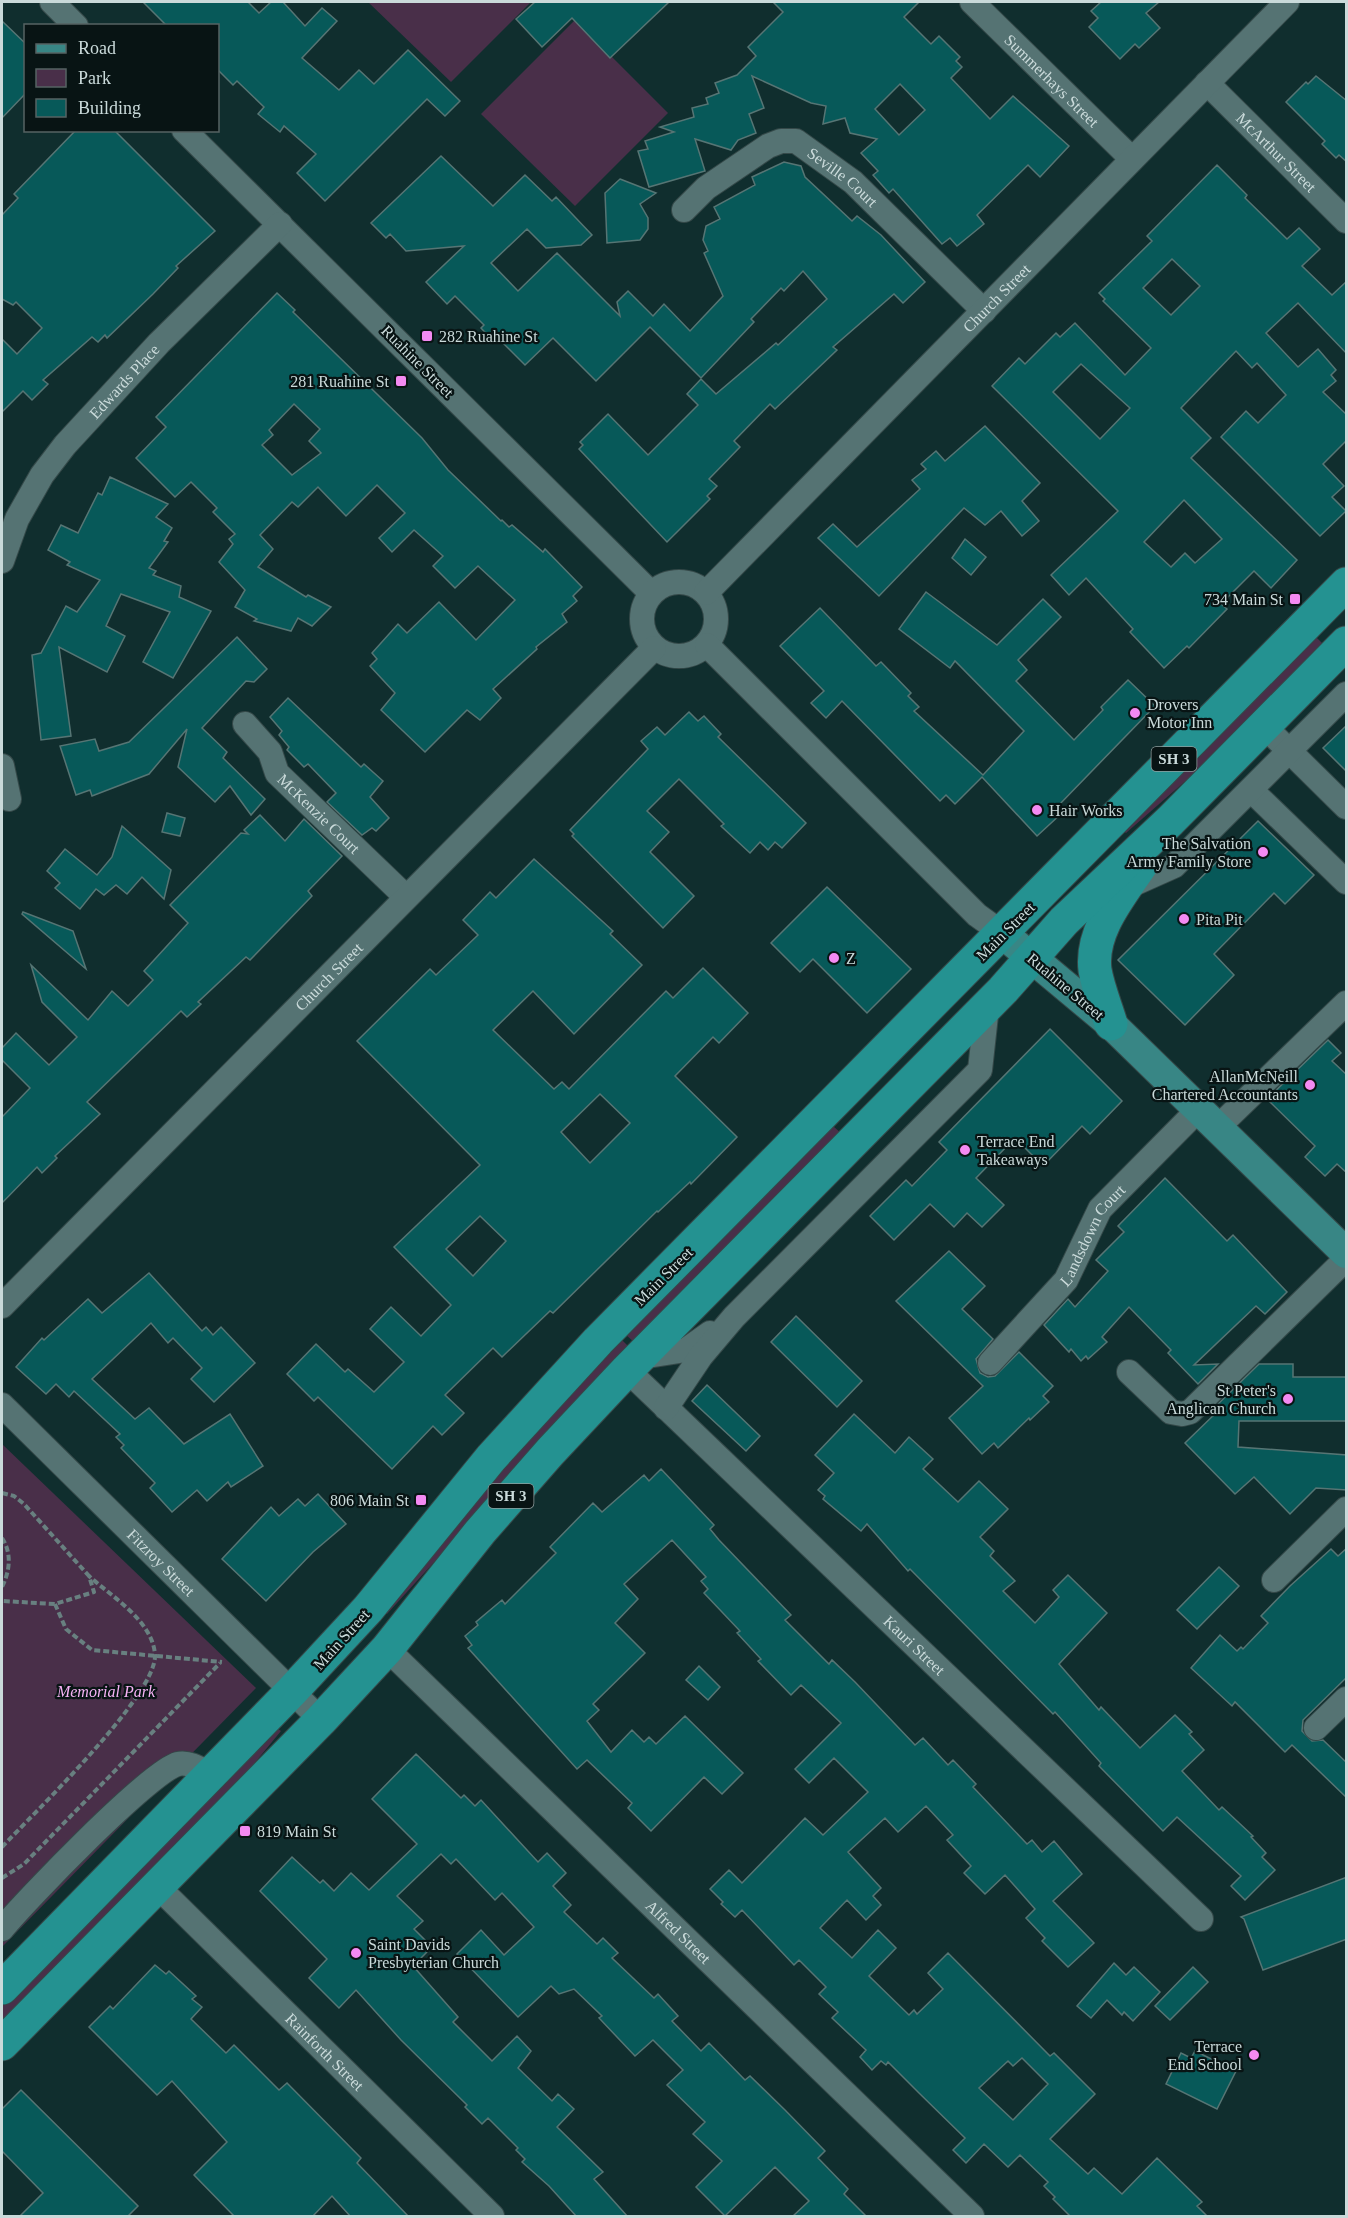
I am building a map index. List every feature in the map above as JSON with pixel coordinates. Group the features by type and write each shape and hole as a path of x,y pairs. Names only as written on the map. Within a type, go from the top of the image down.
{"highway":[{"name":"Main Street","path":"2,1988 212,1775 368,1609 491,1458 548,1394 1347,584"},
{"name":"SH 3","path":"2,2044 321,1720 387,1649 488,1523 549,1452 987,1006 1064,921 1344,650"},
{"path":"1111,1024 1095,970 1095,956 1102,928 1170,820"}],"main road":[{"name":"Ruahine Street","path":"1002,933 1111,1024 1347,1254"}],"street":[{"path":"52,2 74,24"},
{"name":"Summerhays Street","path":"972,2 1132,159"},
{"name":"Church Street","path":"706,593 1287,2"},
{"name":"McArthur Street","path":"1207,83 1347,221"},
{"name":"Ruahine Street","path":"186,132 651,593"},
{"name":"Seville Court","path":"684,210 706,188 768,146 781,141 796,141 853,182 984,311"},
{"name":"Edwards Place","path":"2,561 17,519 42,475 65,445 159,343 280,224"},
{"path":"686,582 706,593 716,618 712,637 706,645 696,653 685,656 672,656 654,648 644,629 642,618 644,602 651,593 671,583 686,582"},
{"name":"Ruahine Street","path":"706,645 977,915 1002,933"},
{"name":"Church Street","path":"2,1306 405,896 654,648"},
{"path":"1127,887 1174,867 1347,694"},
{"name":"McKenzie Court","path":"245,724 270,752 278,773 405,896"},
{"path":"1264,726 1347,807"},
{"path":"2,766 9,799"},
{"path":"1251,790 1347,882"},
{"path":"666,1408 701,1356 734,1317 980,1070 987,1006"},
{"name":"Landsdown Court","path":"990,1363 1066,1280 1100,1209 1342,1007"},
{"path":"1129,1372 1171,1412 1182,1414 1190,1412 1347,1259"},
{"path":"634,1364 686,1350 734,1317"},
{"name":"Kauri Street","path":"634,1364 666,1408 1201,1919"},
{"name":"Fitzroy Street","path":"2,1405 321,1720"},
{"path":"1274,1580 1347,1509"},
{"name":"Alfred Street","path":"387,1649 972,2217"},
{"path":"1316,1728 1347,1699"},
{"path":"3,1925 120,1807 168,1768 186,1763 212,1775"},
{"name":"Rainforth Street","path":"157,1886 492,2217"}],"path":[{"path":"2,1493 14,1496 24,1504 89,1576 144,1625 155,1656 144,1685 109,1734 2,1847"},
{"path":"2,1538 9,1549 9,1559 2,1587"},
{"path":"2,1601 55,1604 94,1592 89,1576"},
{"path":"55,1604 66,1629 92,1650 220,1663"},
{"path":"2,1878 24,1864 242,1643"}],"green space":[{"path":"368,2 531,2 451,82"},
{"path":"575,20 668,113 575,206 481,114"},
{"path":"1315,636 1323,644 1206,763 1126,833 1122,830"},
{"path":"833,1126 842,1134 635,1343 625,1334"},
{"path":"621,1339 629,1347 387,1614 384,1611 461,1514"},
{"name":"Memorial Park","path":"2,1444 256,1688 2,1947"},
{"path":"277,1728 281,1731 235,1787 2,2024 2,2006"}],"building":[{"path":"143,2 248,2 259,13 271,2 283,2 305,26 322,8 337,21 302,58 339,90 359,70 374,84 408,50 460,101 445,116 427,99 325,201 297,173 316,154 284,126 280,132 258,114 264,107 237,81 233,85 219,71 219,24 165,24"},
{"path":"535,2 669,2 610,58 572,18 542,47 516,19"},
{"path":"773,2 919,2 904,17 931,44 939,36 960,57 956,61 962,67 951,78 990,119 1013,96 1069,146 1040,177 1028,165 977,215 984,224 957,246 950,238 942,244 893,189 889,193 873,175 878,171 861,153 877,139 850,133 845,118 823,124 826,106 811,103 752,76 764,108 749,114 756,133 738,140 731,150 695,139 705,171 649,187 638,151 648,149 645,141 674,132 660,127 694,117 692,108 708,104 706,98 719,93 715,83 737,75 756,56 748,47 783,12","holes":["900,84 925,110 899,135 875,109"]},
{"path":"1101,2 1159,2 1146,13 1160,28 1139,48 1135,44 1120,59 1089,27 1098,18 1091,11"},
{"path":"2,21 24,42 24,95 2,118"},
{"path":"1316,76 1347,101 1347,162 1339,155 1336,158 1322,144 1325,141 1286,102 1306,82 1308,84"},
{"path":"74,132 116,132 215,231 176,266 178,268 107,338 105,335 98,342 92,337 43,380 48,384 32,400 23,391 2,412 2,339 17,354 42,328 16,302 13,305 2,299 2,215 18,198 14,194"},
{"path":"441,156 493,206 525,175 552,201 556,197 592,235 581,245 546,248 527,229 491,263 518,291 557,253 620,316 617,302 628,291 653,316 664,304 690,331 723,296 704,253 708,251 703,240 706,226 720,219 714,207 755,185 752,177 784,162 801,166 805,177 852,221 857,216 881,235 925,282 903,303 894,294 833,347 837,350 775,409 770,404 734,441 740,447 709,479 717,486 707,496 710,499 667,542 579,449 583,445 580,442 608,414 648,455 698,405 687,394 701,379 716,394 776,343 778,345 827,299 803,271 784,291 781,288 751,319 754,322 701,378 650,327 596,381 553,338 525,365 498,338 494,342 481,328 484,325 455,296 447,304 426,282 464,246 406,251 390,234 386,238 371,223"},
{"path":"1217,165 1247,195 1245,198 1287,239 1299,228 1320,249 1302,266 1332,295 1347,281 1347,354 1298,303 1266,333 1298,367 1318,349 1336,370 1331,375 1336,381 1323,392 1347,415 1347,440 1323,464 1344,486 1332,497 1346,511 1320,536 1221,437 1246,411 1258,423 1286,395 1257,363 1252,368 1236,351 1181,408 1211,438 1191,458 1297,560 1271,588 1254,571 1221,604 1227,609 1189,648 1187,646 1164,668 1130,632 1133,629 1086,578 1069,595 1051,575 1118,511 992,386 1019,358 1025,364 1056,333 1060,337 1075,323 1125,375 1151,348 1103,301 1105,299 1099,293 1152,241 1147,236","holes":["1172,259 1200,286 1171,315 1143,288","1081,364 1130,408 1100,439 1053,392","1184,500 1222,539 1195,563 1185,553 1171,567 1144,542"]},
{"path":"620,179 656,193 640,204 648,218 648,229 640,240 607,243 605,193"},
{"path":"277,293 295,310 293,312 422,438 448,470 501,521 509,527 512,525 543,552 545,549 582,587 573,596 577,601 562,614 567,622 536,647 537,649 493,689 501,698 480,720 467,710 425,752 381,710 395,693 370,666 377,659 372,653 398,624 407,633 439,602 476,640 515,600 478,566 455,588 433,566 443,556 414,530 392,552 379,538 405,513 377,485 346,516 318,487 298,507 292,502 260,535 273,549 258,567 306,597 308,595 331,607 312,626 298,618 291,631 254,621 257,619 235,607 245,590 219,562 233,544 229,539 235,534 213,512 217,508 191,482 175,497 136,458 166,427 156,417","holes":["294,404 320,429 309,441 321,453 292,475 262,445 273,435 269,430"]},
{"path":"985,426 1040,483 1022,501 1039,521 1022,536 1001,511 985,525 964,508 879,596 818,538 833,524 857,547 920,489 912,480 926,469 921,464 936,451 945,461"},
{"path":"110,477 168,504 156,517 172,528 164,541 168,542 149,568 156,571 153,575 181,586 179,597 211,611 173,678 143,662 170,612 121,594 106,626 125,636 107,672 59,647 71,736 41,740 32,655 41,653 66,606 77,612 100,580 67,565 70,562 48,550 61,525 78,533 98,493 102,495"},
{"path":"965,539 986,557 971,575 952,558"},
{"path":"926,592 997,645 1043,599 1061,617 1018,660 1027,670 1016,681 1074,740 1103,710 1101,707 1128,680 1155,706 1057,807 1062,813 1037,836 982,777 955,804 946,795 940,801 842,701 826,718 811,703 824,691 780,646 820,608 876,666 881,662 911,693 908,696 919,707 914,711 983,775 1024,731 955,661 950,668 899,629"},
{"path":"237,637 267,669 254,682 246,681 202,728 227,752 223,758 265,799 251,815 230,786 215,802 178,767 187,729 149,774 92,796 90,790 76,795 60,746 95,739 99,751 129,742"},
{"path":"288,698 361,767 364,764 383,781 370,797 389,818 376,831 372,828 362,835 327,802 336,793 308,764 304,767 287,750 289,747 279,735 282,731 270,717"},
{"path":"689,712 698,721 704,716 721,734 718,737 806,823 782,848 775,842 768,850 760,842 750,853 721,826 724,824 679,779 647,811 669,832 650,852 694,896 663,928 572,836 574,834 570,830 648,749 641,741 657,727 665,735"},
{"path":"1347,725 1347,772 1323,748"},
{"path":"167,813 185,818 180,836 162,832"},
{"path":"260,815 285,841 304,819 342,856 308,891 312,896 250,960 246,957 198,1002 201,1004 187,1017 181,1011 87,1102 100,1114 55,1156 57,1158 42,1173 37,1167 2,1203 2,1117 30,1088 2,1060 2,1048 16,1033 49,1065 77,1037 42,1002 31,965 88,1020 112,991 128,1006 153,980 144,971 188,923 170,905 241,833 248,834 244,830"},
{"path":"1258,821 1314,875 1285,904 1274,893 1214,954 1234,975 1185,1025 1118,960"},
{"path":"122,826 171,870 164,899 142,877 127,894 116,885 104,895 96,889 80,909 55,888 60,883 47,871 65,849 97,875 112,857"},
{"path":"534,859 613,931 610,934 642,965 574,1034 533,991 493,1030 554,1089 562,1082 569,1089 666,991 673,998 703,968 748,1013 719,1043 713,1037 675,1076 737,1137 691,1184 690,1182 657,1211 553,1313 550,1311 502,1357 493,1348 445,1395 464,1413 442,1435 433,1426 392,1469 318,1397 314,1401 287,1374 316,1344 345,1372 348,1369 374,1392 404,1362 370,1329 391,1307 421,1336 451,1305 394,1247 480,1165 357,1041 430,969 436,975 478,935 463,920 490,892 496,898","holes":["600,1094 630,1123 590,1163 561,1132","480,1216 506,1241 473,1276 446,1249"]},
{"path":"827,887 911,969 867,1013 813,959 800,972 771,943"},
{"path":"23,912 73,931 86,969 22,914"},
{"path":"1050,1029 1122,1101 1090,1134 1082,1126 1043,1166 1015,1138 976,1178 1004,1205 982,1227 967,1213 954,1227 930,1204 894,1240 870,1216 906,1180 912,1186 947,1150 939,1142"},
{"name":"AllanMcNeill Chartered Accountants","path":"1328,1040 1341,1053 1332,1061 1347,1075 1347,1173 1337,1164 1325,1176 1305,1157 1315,1146 1267,1099"},
{"path":"1165,1178 1227,1241 1233,1235 1287,1292 1265,1314 1256,1306 1194,1365 1218,1364 1198,1384 1168,1353 1171,1350 1129,1307 1102,1337 1107,1342 1088,1359 1086,1356 1081,1361 1071,1349 1069,1352 1044,1325 1068,1299 1075,1307 1108,1271 1096,1260 1124,1232 1118,1226"},
{"path":"949,1251 985,1286 962,1309 993,1339 976,1359 980,1373 988,1377 995,1376 1019,1352 1053,1386 1043,1396 1049,1402 998,1448 994,1443 982,1454 949,1418 983,1386 896,1301"},
{"path":"149,1273 202,1331 206,1327 213,1335 221,1327 255,1363 214,1402 191,1379 202,1368 173,1338 168,1343 151,1323 92,1379 135,1419 149,1408 184,1444 230,1414 263,1466 231,1487 228,1482 207,1501 197,1490 172,1512 150,1488 155,1483 121,1448 124,1445 116,1437 120,1434 74,1391 69,1397 56,1384 46,1394 16,1367 42,1338 44,1340 88,1299 102,1313"},
{"path":"796,1316 862,1381 837,1407 771,1342"},
{"path":"1259,1364 1293,1364 1293,1377 1347,1377 1347,1421 1239,1421 1238,1447 1347,1455 1347,1490 1316,1488 1290,1514 1254,1477 1235,1494 1185,1443 1220,1409 1217,1405"},
{"path":"707,1385 760,1436 746,1451 692,1401"},
{"path":"854,1414 895,1453 909,1437 933,1459 923,1469 958,1502 979,1481 1008,1509 980,1537 994,1551 990,1556 1015,1581 1003,1591 1035,1623 1059,1597 1053,1590 1068,1575 1107,1613 1059,1664 1099,1710 1101,1707 1140,1748 1175,1715 1192,1732 1189,1734 1204,1750 1182,1771 1219,1810 1222,1807 1253,1836 1251,1837 1266,1853 1262,1857 1275,1870 1245,1900 1231,1886 1241,1876 1177,1817 1163,1831 1099,1766 1101,1763 1055,1712 1053,1714 910,1569 908,1571 867,1524 861,1531 823,1499 825,1496 818,1490 834,1473 815,1455"},
{"path":"661,1469 714,1525 710,1529 719,1540 791,1615 785,1620 829,1664 832,1660 855,1682 915,1745 923,1738 948,1765 953,1760 976,1784 973,1787 1027,1844 1032,1840 1042,1852 1054,1841 1082,1874 1053,1901 1094,1943 1068,1967 1042,1941 1045,1938 1026,1918 1035,1909 1005,1875 985,1894 964,1873 971,1866 947,1840 953,1835 926,1806 898,1832 885,1818 848,1852 881,1888 873,1896 881,1905 866,1920 847,1900 820,1928 852,1958 878,1930 896,1948 869,1976 909,2015 914,2010 917,2014 943,1989 928,1973 948,1953 1050,2056 1054,2053 1095,2094 1050,2139 1088,2174 1094,2168 1122,2194 1157,2158 1202,2202 1197,2206 1208,2217 1071,2217 1044,2186 1048,2182 1020,2155 1008,2167 984,2144 966,2163 953,2150 965,2138 888,2062 886,2065 881,2061 872,2070 860,2057 866,2050 832,2018 838,2012 819,1994 826,1987 799,1960 794,1965 742,1910 735,1917 721,1904 723,1902 710,1889 729,1870 742,1883 805,1818 823,1835 868,1792 834,1758 809,1783 795,1769 841,1723 801,1685 791,1695 758,1661 761,1659 737,1633 740,1631 704,1593 708,1589 701,1581 706,1577 672,1540 624,1584 638,1599 615,1623 645,1653 593,1704 599,1710 587,1721 611,1752 632,1730 644,1742 649,1737 656,1744 685,1716 743,1773 722,1794 704,1777 651,1831 628,1808 632,1803 587,1760 577,1769 468,1648 472,1645 465,1636 478,1625 476,1622 502,1600 505,1604 556,1553 550,1547 593,1503 602,1512 644,1475 649,1481","holes":["1022,2058 1048,2084 1013,2120 979,2088 1008,2061 1013,2066"]},
{"path":"318,1494 346,1524 313,1552 266,1601 222,1559 271,1507 279,1516 298,1499 305,1506"},
{"path":"1347,1548 1347,1677 1303,1720 1302,1731 1312,1741 1323,1740 1347,1763 1347,1798 1292,1745 1285,1752 1235,1702 1232,1706 1191,1668 1220,1635 1237,1651 1241,1647 1243,1649 1268,1623 1261,1616 1290,1586 1331,1549 1338,1556"},
{"path":"1219,1567 1239,1586 1197,1629 1177,1610"},
{"path":"699,1666 720,1687 708,1700 686,1680"},
{"path":"416,1754 461,1798 464,1795 475,1806 481,1800 538,1862 547,1853 566,1873 553,1886 571,1905 564,1912 597,1944 603,1938 618,1953 612,1958 654,1998 658,1994 678,2016 672,2021 701,2051 709,2043 745,2080 750,2076 785,2110 825,2151 818,2158 848,2189 844,2194 867,2217 792,2217 809,2201 775,2167 725,2216 696,2187 722,2161 693,2134 705,2122 667,2085 683,2070 653,2040 635,2056 599,2018 602,2016 574,1989 559,1994 551,1986 518,2017 457,1954 481,1930 504,1955 534,1927 502,1893 495,1900 456,1859 451,1864 441,1854 397,1896 423,1921 414,1929 432,1947 413,1966 458,2017 453,2022 492,2061 517,2036 531,2051 518,2068 552,2101 558,2094 574,2109 557,2127 603,2172 594,2179 628,2217 577,2217 549,2186 522,2162 525,2159 516,2150 518,2148 488,2118 482,2124 465,2107 467,2105 401,2040 356,1990 339,2008 309,1978 327,1959 260,1891 292,1857 320,1883 323,1880 334,1891 351,1873 369,1890 417,1844 372,1799"},
{"path":"1347,1877 1347,1939 1263,1970 1244,1919 1241,1917"},
{"path":"1114,1963 1126,1975 1134,1967 1160,1992 1133,2021 1124,2012 1122,2015 1107,2000 1091,2018 1077,2006"},
{"path":"155,1965 166,1974 169,1971 196,1996 192,1999 202,2007 191,2019 226,2053 234,2045 279,2090 287,2083 361,2158 357,2163 409,2217 351,2217 332,2196 312,2217 235,2217 194,2175 227,2142 172,2081 157,2095 89,2027 110,2006 113,2009"},
{"path":"1193,1967 1208,1982 1170,2020 1155,2006"},
{"path":"1195,2051 1236,2071 1217,2109 1166,2084 1181,2053 1191,2058"},
{"path":"21,2090 138,2206 127,2217 19,2217 43,2193 2,2151 2,2109"}],"place":[{"name":"282 Ruahine St","path":"427,336"},
{"name":"281 Ruahine St","path":"401,381"},
{"name":"734 Main St","path":"1295,599"},
{"name":"Drovers Motor Inn","path":"1135,713"},
{"name":"Hair Works","path":"1037,810"},
{"name":"The Salvation Army Family Store","path":"1263,852"},
{"name":"Pita Pit","path":"1184,919"},
{"name":"Z","path":"834,958"},
{"name":"AllanMcNeill Chartered Accountants","path":"1310,1085"},
{"name":"Terrace End Takeaways","path":"965,1150"},
{"name":"St Peter's Anglican Church","path":"1288,1399"},
{"name":"806 Main St","path":"421,1500"},
{"name":"819 Main St","path":"245,1831"},
{"name":"Saint Davids Presbyterian Church","path":"356,1953"},
{"name":"Terrace End School","path":"1254,2055"}]}
